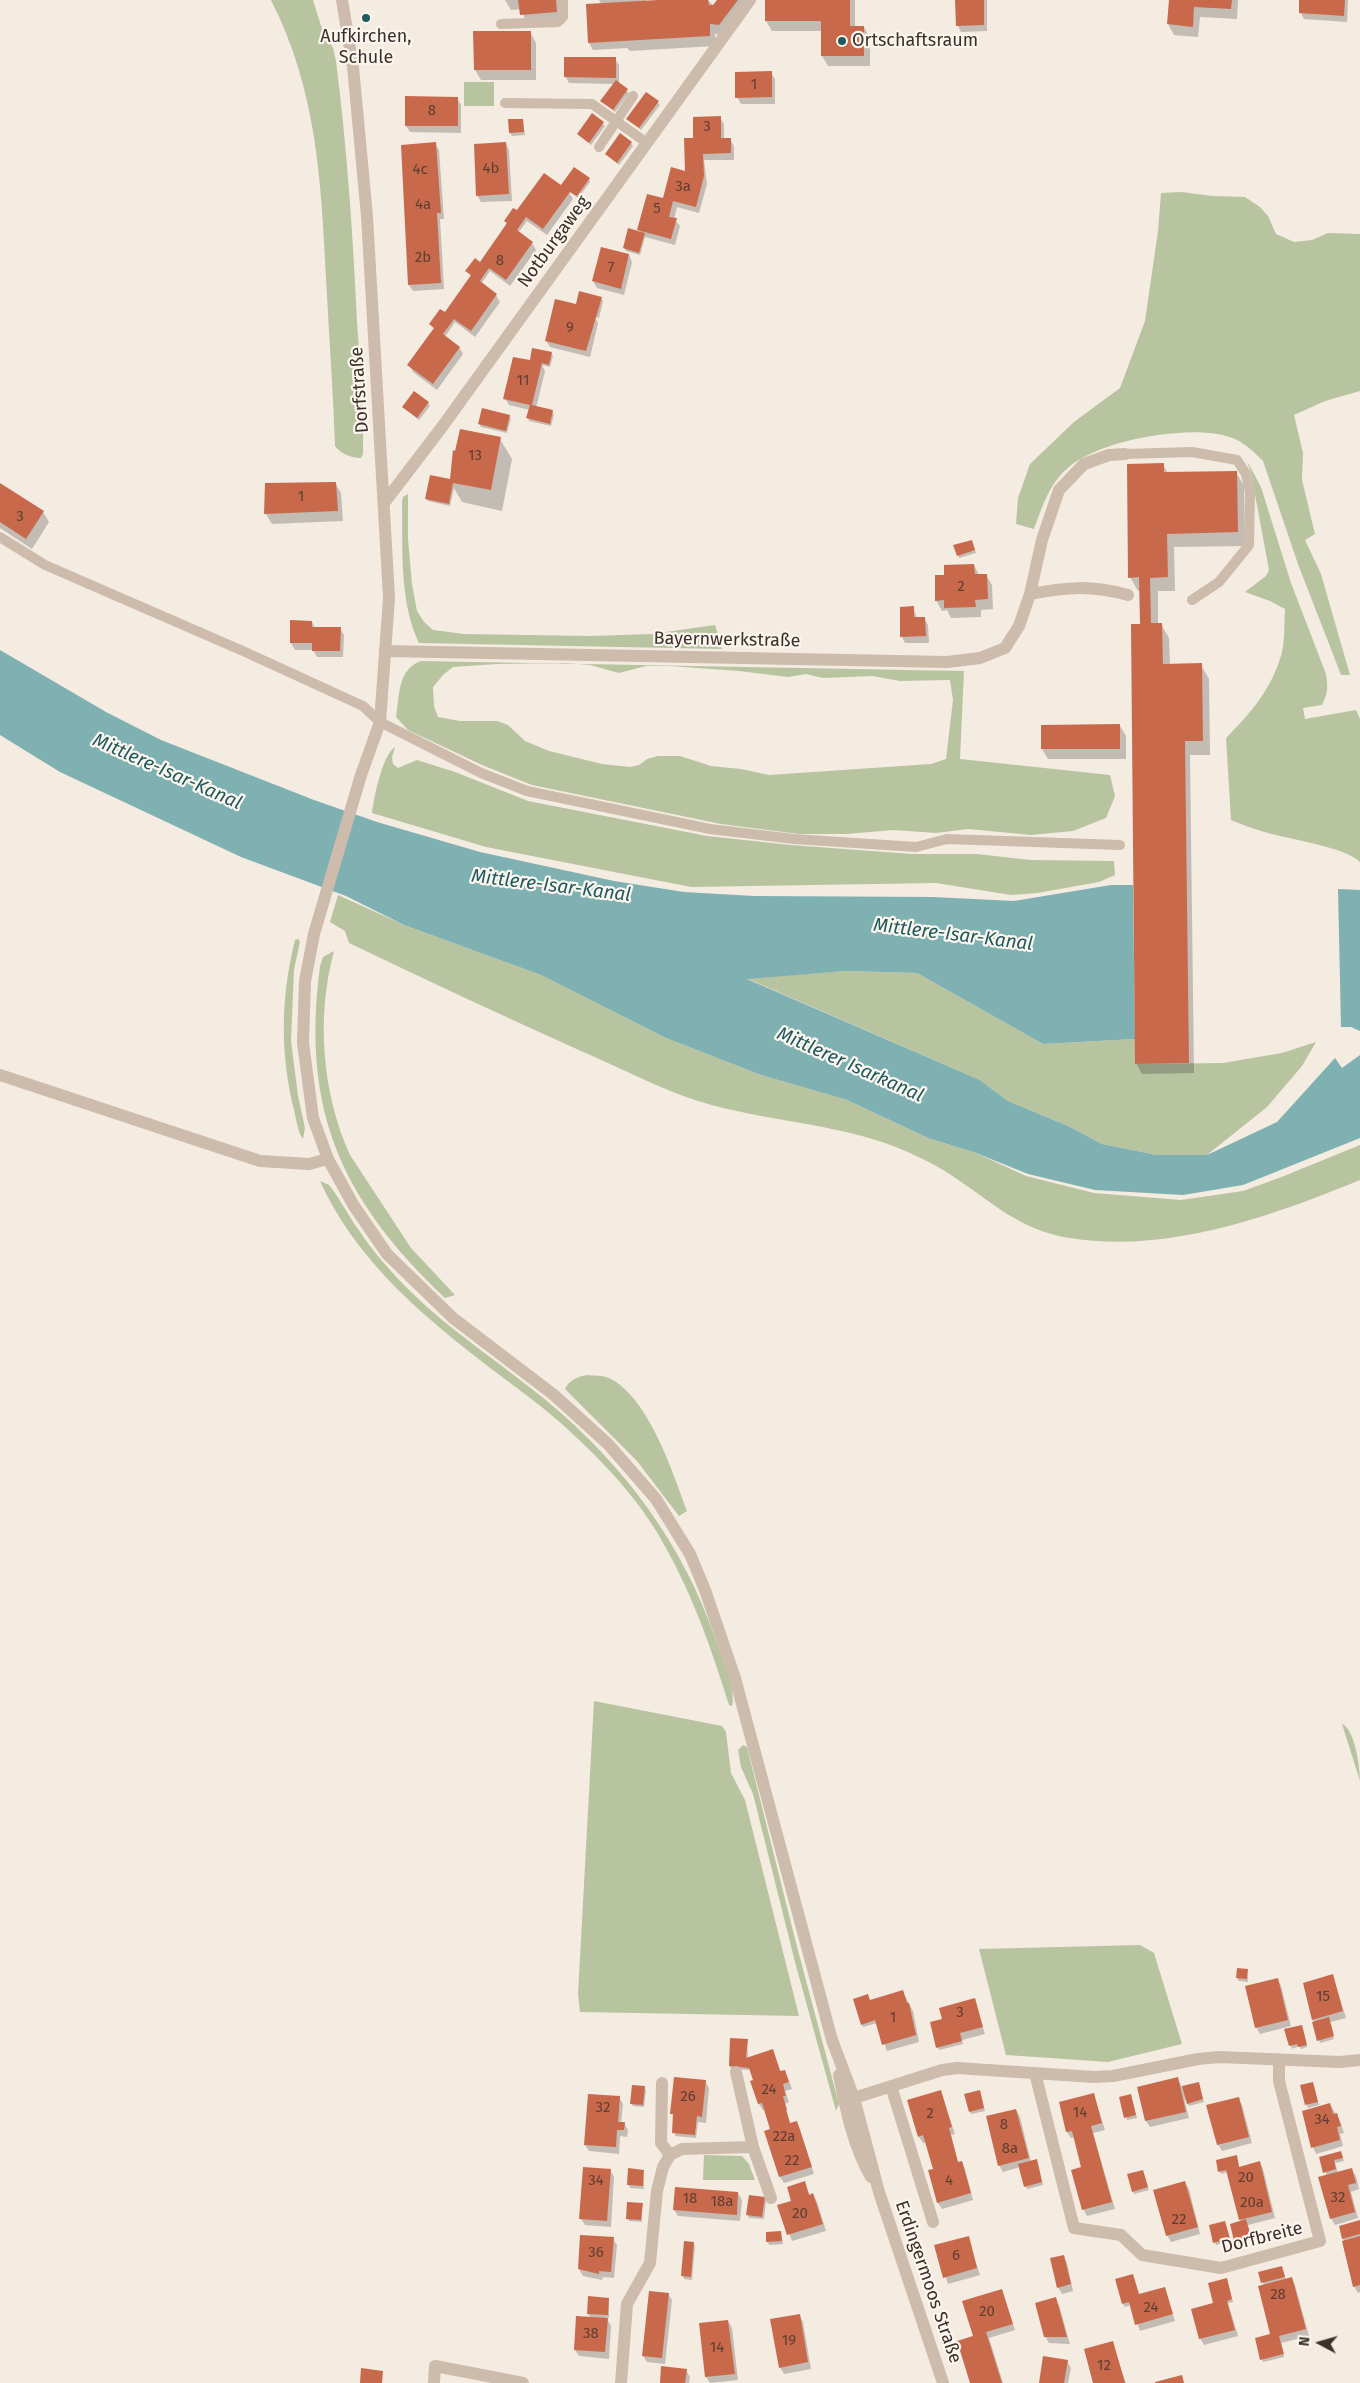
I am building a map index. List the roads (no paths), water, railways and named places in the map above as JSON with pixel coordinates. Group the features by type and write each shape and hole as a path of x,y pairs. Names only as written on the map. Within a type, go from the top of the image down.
{"street":[{"name":"Dorfstraße","path":"328,1159 313,1118 303,1043 305,980 319,916 361,775 380,722 389,598 367,216 353,66 342,0"},
{"name":"Notburgaweg","path":"384,502 442,428 750,0"},
{"name":"Bayernwerkstraße","path":"385,651 947,662 980,658 1005,648 1019,626 1030,594 1042,540 1059,490 1084,464 1109,455 1125,454"},
{"path":"1030,594 1074,587 1102,588 1128,595"},
{"path":"0,1075 260,1161 309,1164 328,1159"},
{"name":"Erdingermoos Straße","path":"328,1159 354,1206 387,1254 453,1318 554,1396 608,1444 656,1499 690,1554 705,1590 735,1678 782,1847 811,1965 832,2040 845,2106 859,2153 879,2192"},
{"name":"Erdingermoos Straße","path":"832,2040 854,2098 879,2192 943,2383"},
{"path":"854,2098 942,2070 957,2068 1113,2076 1198,2059 1279,2059 1340,2062 1360,2060"},
{"name":"Dorfbreite","path":"1035,2073 1074,2228 1121,2235 1142,2255 1221,2268 1320,2241 1280,2081 1279,2059"},
{"path":"736,2072 753,2147 771,2198"},
{"path":"662,2083 660,2143 670,2155"},
{"path":"891,2086 933,2222"},
{"path":"621,2383 627,2304 650,2263 657,2190 663,2167 670,2155 682,2149 753,2147"},
{"path":"434,2383 435,2366 524,2383"}],"lane":[{"path":"501,24 558,22 563,17 563,0"},
{"path":"598,147 633,96"},
{"path":"505,103 592,104 647,143"},
{"path":"1125,454 1192,452 1237,460 1246,474 1250,493 1249,545 1219,582 1192,600"},
{"path":"0,537 44,565 243,651 363,706 380,722 481,773 527,792 710,829 794,839 916,847 947,839 1120,845"}],"water":[{"path":"0,650 106,712 161,740 314,800 377,822 480,852 614,881 684,892 754,896 933,897 1014,901 1111,885 1133,885 1135,1039 1043,1044 917,973 846,971 747,979 980,1080 1008,1101 1068,1126 1102,1144 1157,1155 1207,1155 1277,1122 1335,1058 1342,1068 1360,1055 1360,1138 1243,1185 1183,1195 1095,1190 1028,1174 976,1153 928,1138 847,1100 761,1075 666,1038 541,975 404,925 346,896 241,857 60,772 0,735"},
{"path":"1338,889 1360,890 1360,1031 1351,1027 1341,1027"}],"place":[{"name":"Aufkirchen, Schule","path":"366,18"},
{"name":"Ortschaftsraum","path":"842,41"}],"water label":[{"name":"Mittlere-Isar-Kanal","path":"167,772"},
{"name":"Mittlere-Isar-Kanal","path":"551,886"},
{"name":"Mittlere-Isar-Kanal","path":"953,935"},
{"name":"Mittlerer Isarkanal","path":"850,1065"}]}
